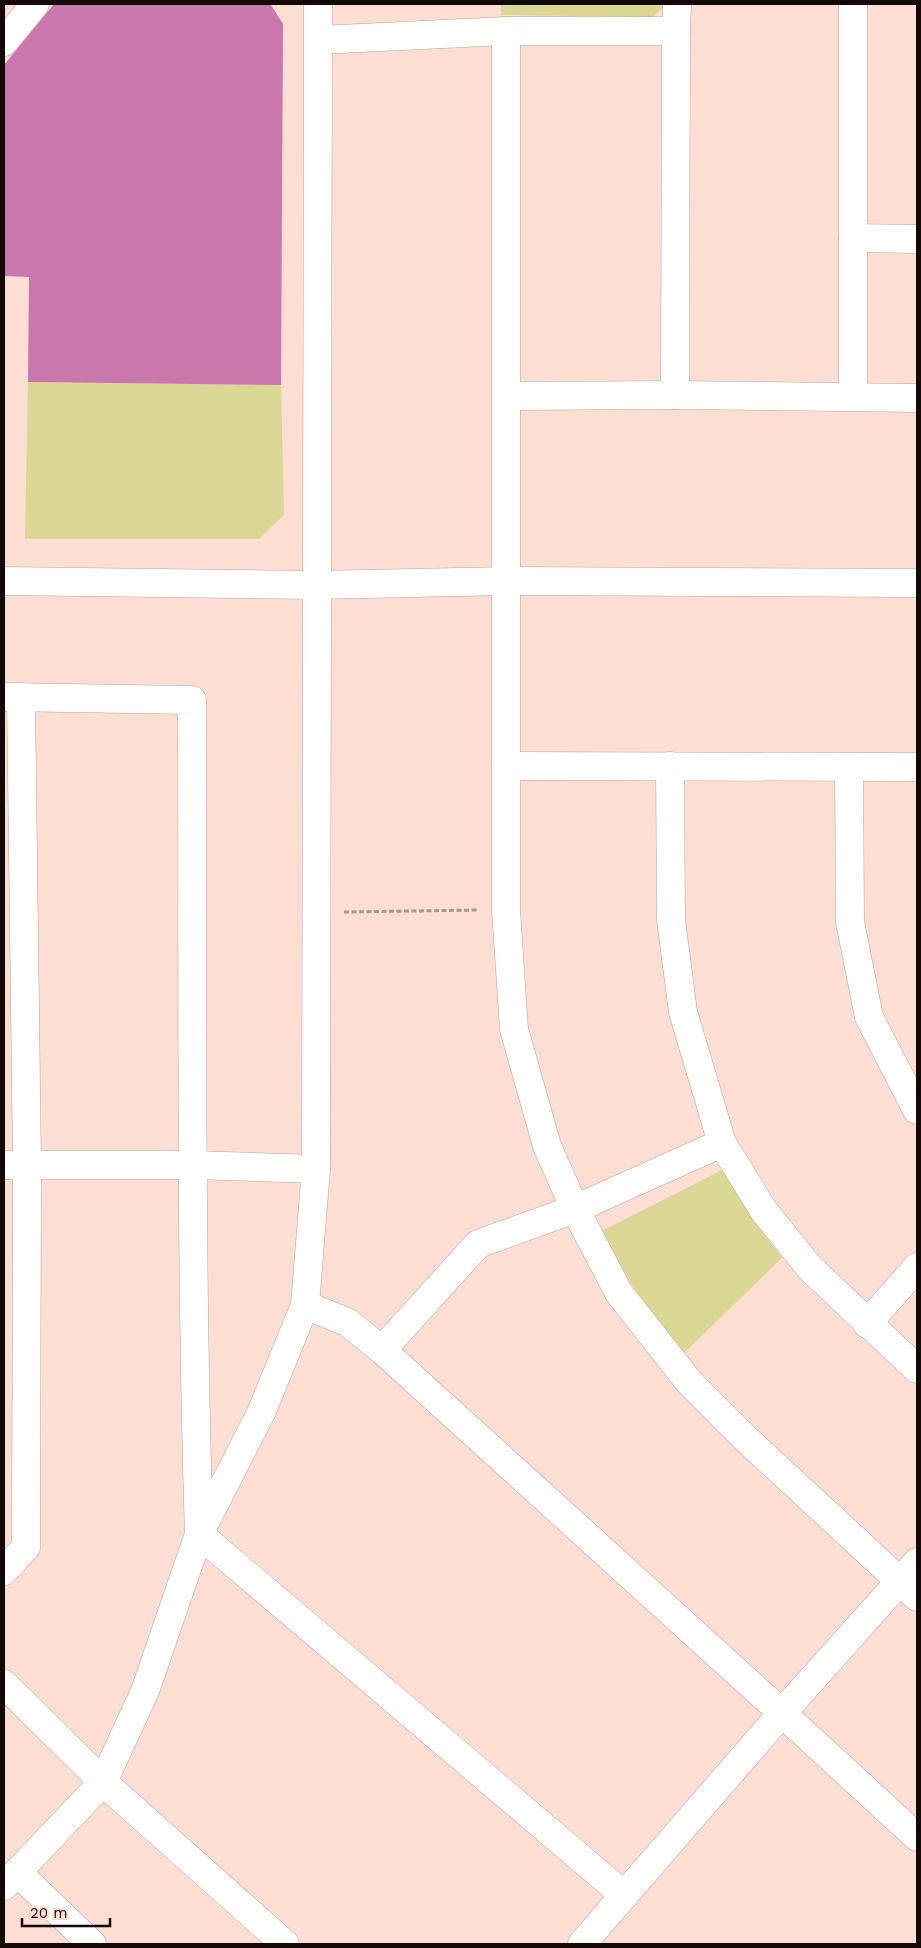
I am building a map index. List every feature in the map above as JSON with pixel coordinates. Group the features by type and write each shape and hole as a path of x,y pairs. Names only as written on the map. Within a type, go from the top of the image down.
{"street":[{"path":"4,42 35,4"},
{"path":"92,1944 10,1879 103,1782 144,1691 199,1534 261,1413 306,1306 316,1170 316,585 319,40 316,4"},
{"path":"675,395 677,4"},
{"path":"853,4 853,396"},
{"path":"319,40 506,31 676,31"},
{"path":"506,31 506,910 514,1028 547,1146 575,1209 619,1293 690,1383 746,1439 908,1589"},
{"path":"853,238 917,239"},
{"path":"507,396 675,395 917,398"},
{"path":"4,581 316,585 506,581 917,583"},
{"path":"4,1571 26,1547 15,1165 12,697 192,700 193,1165 195,1395 199,1534 624,1895"},
{"path":"506,766 917,767"},
{"path":"670,766 671,920 683,1012 722,1142 764,1211 810,1268 917,1370"},
{"path":"849,767 850,922 853,941 869,1017 917,1110"},
{"path":"382,1350 478,1244 575,1209 722,1142"},
{"path":"15,1165 193,1165 316,1170"},
{"path":"867,1324 917,1267"},
{"path":"306,1306 347,1322 382,1350 917,1837"},
{"path":"582,1944 782,1713 908,1589 917,1562"},
{"path":"4,1684 103,1782 285,1944"}],"path":[{"path":"316,912 506,910"}],"shaded area":[{"path":"54,4 263,4 271,5 283,24 281,385 28,382 29,277 4,276 4,65"},
{"path":"501,4 666,4 653,17 501,15"},
{"path":"28,382 281,385 284,515 259,539 25,539"},
{"path":"724,1169 753,1220 782,1258 683,1354 639,1295 600,1232"}]}
